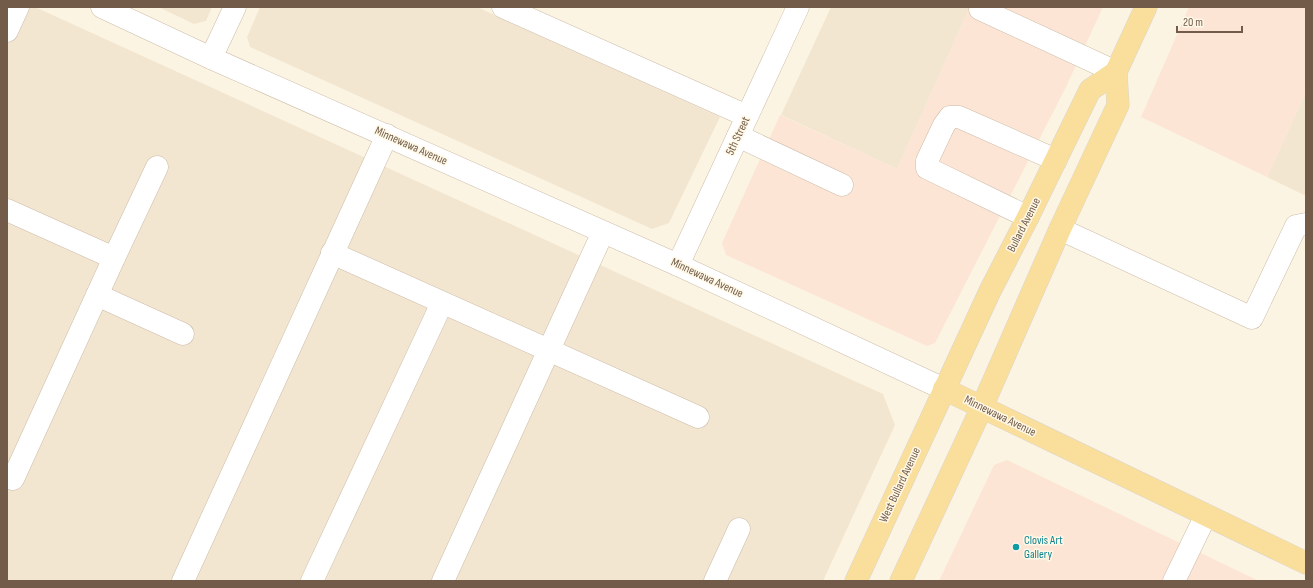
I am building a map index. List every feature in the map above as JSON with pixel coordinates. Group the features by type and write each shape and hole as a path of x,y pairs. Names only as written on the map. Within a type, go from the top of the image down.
{"main road":[{"path":"901,581 982,407 1060,229 1118,105 1116,72 1146,7"},
{"name":"Bullard Avenue","path":"944,389 990,291 1090,90 1116,72"},
{"name":"Minnewawa Avenue","path":"944,389 1306,563"},
{"name":"West Bullard Avenue","path":"856,581 944,389"},
{"path":"873,581 884,520"}],"street":[{"path":"7,31 18,7"},
{"name":"Minnewawa Avenue","path":"102,7 212,58 678,265 944,389"},
{"path":"212,58 235,7"},
{"path":"503,7 747,116"},
{"name":"5th Street","path":"678,265 798,7"},
{"path":"980,9 1116,72"},
{"path":"1028,217 927,168 927,161 944,125 950,117 959,117 1056,160"},
{"path":"183,581 386,135"},
{"path":"738,136 842,185"},
{"path":"9,483 157,167"},
{"path":"7,210 114,258"},
{"path":"1060,229 1252,318 1296,226 1306,224"},
{"path":"443,581 603,232"},
{"path":"332,253 698,417"},
{"path":"97,295 183,334"},
{"path":"312,581 442,303"},
{"path":"1174,581 1206,515"},
{"path":"715,581 739,529"}],"shaded area":[{"path":"7,7 35,7 883,394 895,425 823,581 7,581"},
{"path":"158,7 212,7 206,21 194,24"},
{"path":"260,7 477,7 720,117 669,223 652,229 250,47 247,37"},
{"path":"831,7 970,7 897,169 781,115"},
{"path":"970,7 1103,7 1066,87 935,343 927,346 726,255 722,243 780,115 897,169"},
{"path":"1189,7 1306,7 1306,92 1267,177 1141,117"},
{"path":"1306,92 1306,196 1267,177"},
{"path":"1007,460 1259,581 939,581 994,465"}],"place":[{"name":"Clovis Art Gallery","path":"1016,547"}]}
